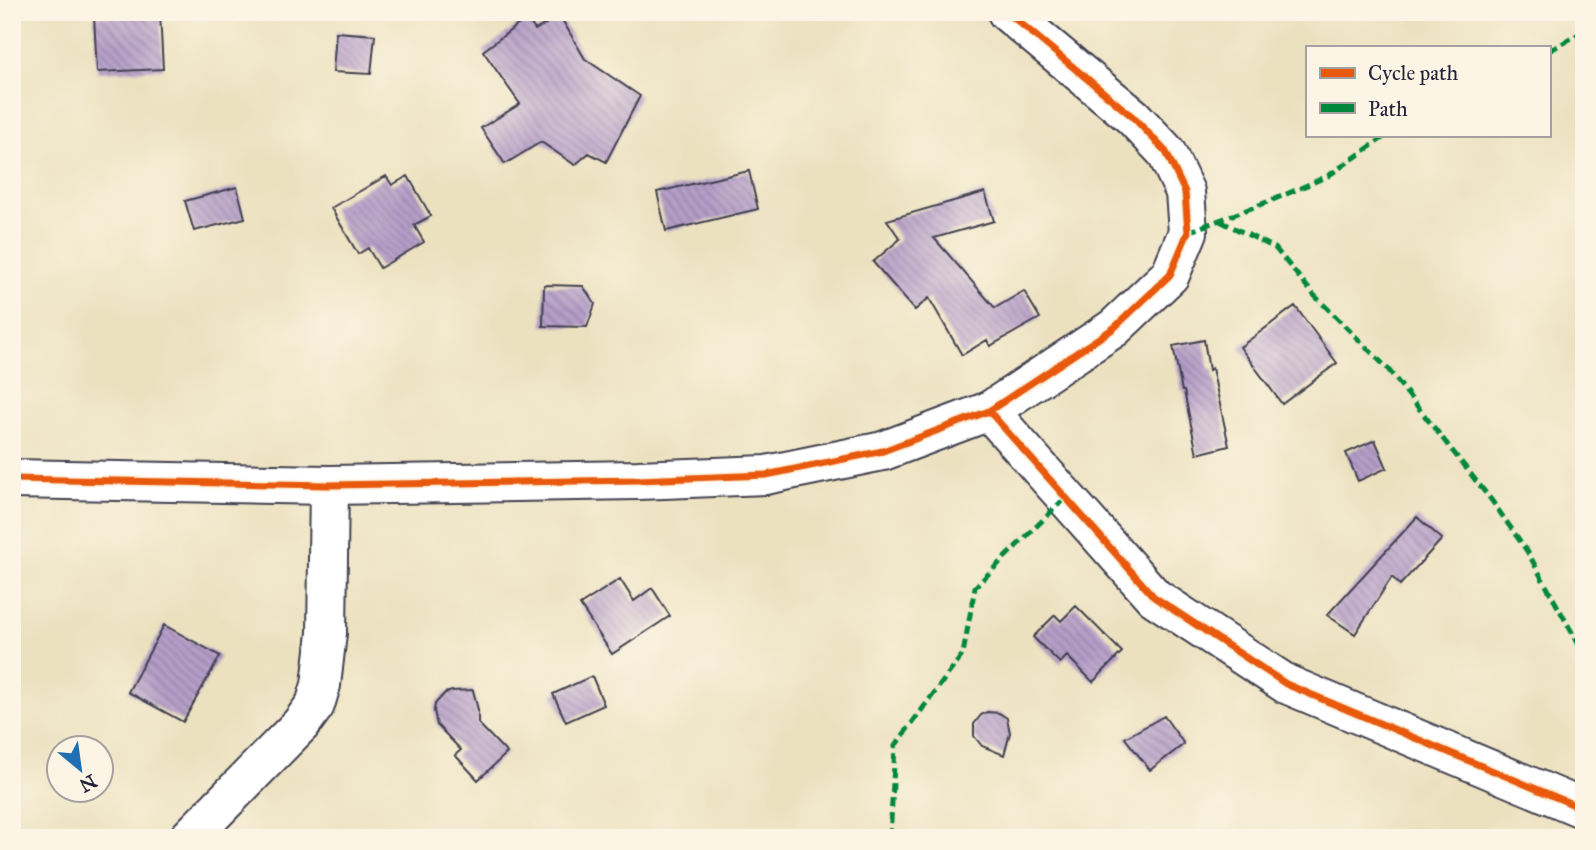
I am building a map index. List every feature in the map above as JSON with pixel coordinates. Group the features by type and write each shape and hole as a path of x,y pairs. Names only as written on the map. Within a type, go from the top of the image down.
{"street":[{"path":"12,479 329,485 766,475 883,451 989,411 1114,328 1170,275 1188,232 1185,192 1166,152 1133,117 1006,12"},
{"path":"989,411 1154,597 1286,684 1584,809"},
{"path":"189,838 302,724 315,705 321,685 327,633 329,485"}],"building":[{"path":"160,13 163,69 97,72 94,16"},
{"path":"560,16 585,59 640,96 606,162 589,153 575,165 541,142 505,164 481,128 520,104 483,51 527,18 535,30"},
{"path":"336,32 375,35 371,74 333,72"},
{"path":"749,171 758,209 666,231 657,192"},
{"path":"386,176 392,185 408,176 431,216 414,225 424,242 380,268 368,248 358,254 331,208"},
{"path":"237,187 245,218 194,231 185,201"},
{"path":"985,192 994,221 934,238 995,308 1024,291 1040,318 990,346 987,340 962,355 929,298 915,310 873,262 900,239 887,220"},
{"path":"544,285 583,286 595,304 587,327 543,326"},
{"path":"1295,306 1337,363 1282,404 1240,347"},
{"path":"1204,340 1229,446 1197,454 1173,346"},
{"path":"1375,440 1387,468 1358,481 1346,453"},
{"path":"1417,517 1442,539 1400,585 1392,577 1355,634 1327,615"},
{"path":"620,579 634,601 652,588 670,616 612,654 580,605"},
{"path":"1076,606 1122,652 1093,682 1067,656 1060,663 1033,637 1055,615 1061,621"},
{"path":"164,625 220,656 183,722 128,692"},
{"path":"592,676 604,705 566,722 553,694"},
{"path":"473,690 478,723 507,753 478,780 455,755 461,750 437,725 434,711 435,704 445,693"},
{"path":"987,712 999,713 1007,718 1010,733 1004,755 982,746 974,736 974,724"},
{"path":"1164,716 1184,744 1150,770 1125,738"}],"marked path":[{"path":"1550,50 1584,31"},
{"path":"1188,232 1328,176 1386,136"},
{"path":"1220,221 1275,248 1313,294 1387,368 1492,501 1527,551 1584,654"},
{"path":"890,838 895,746 963,654 975,587 1066,497"}],"cycle path":[{"path":"12,479 329,485 766,475 883,451 989,411 1114,328 1170,275 1188,232 1185,192 1166,152 1133,117 1007,12"},
{"path":"989,411 1154,597 1286,684 1584,809"}]}
